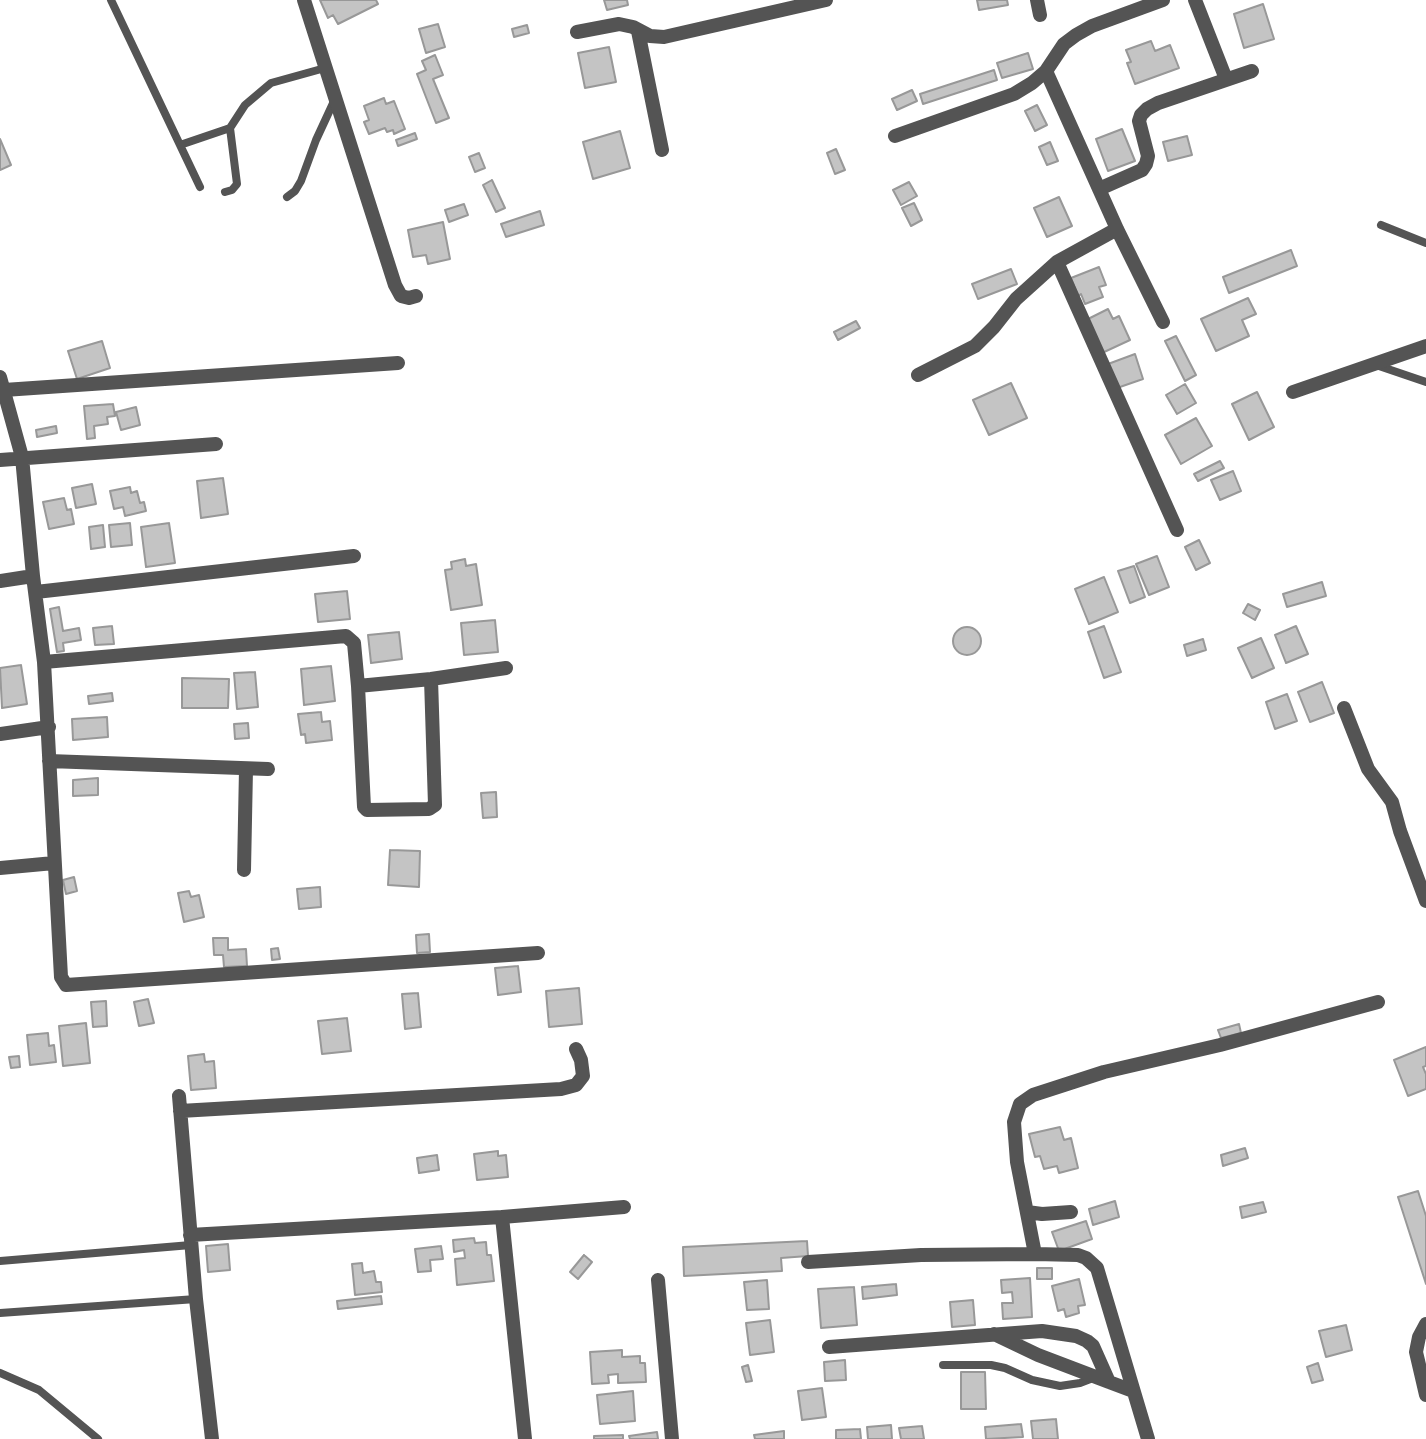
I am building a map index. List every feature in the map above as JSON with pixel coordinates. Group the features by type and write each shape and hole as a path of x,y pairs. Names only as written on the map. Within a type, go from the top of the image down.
{"street":[{"path":"304,0 395,285 401,296 416,296"},
{"path":"577,32 619,24 649,36 664,37 826,0"},
{"path":"1037,0 1040,15"},
{"path":"895,136 1014,94 1046,71 1065,44 1076,35 1092,26 1163,0"},
{"path":"1195,0 1226,79"},
{"path":"638,31 662,150"},
{"path":"1046,71 1117,229 1163,322"},
{"path":"1099,189 1142,170 1146,164 1148,156 1139,121 1147,109 1252,71"},
{"path":"918,375 975,346 1024,291 1057,262 1117,229"},
{"path":"1057,262 1177,530"},
{"path":"1293,392 1426,346"},
{"path":"398,363 2,383 22,457 44,662 61,977 66,985 538,953"},
{"path":"0,460 216,444"},
{"path":"36,592 354,556"},
{"path":"0,581 33,576"},
{"path":"44,662 346,636 354,643 364,807 367,810 429,809 435,805 431,679"},
{"path":"358,686 506,668"},
{"path":"1344,708 1368,769 1392,803 1426,901"},
{"path":"0,734 49,727"},
{"path":"50,761 268,769"},
{"path":"244,870 246,769"},
{"path":"0,868 54,863"},
{"path":"1035,1254 1017,1162 1014,1122 1020,1104 1032,1096 1104,1072 1220,1045 1378,1002"},
{"path":"212,1439 190,1240 179,1103 561,1089 576,1085 583,1076 576,1049"},
{"path":"190,1240 624,1207"},
{"path":"1027,1212 1071,1212"},
{"path":"502,1217 526,1439"},
{"path":"808,1262 921,1255 1035,1254 1078,1255 1086,1258 1097,1268 1147,1439"},
{"path":"658,1280 672,1439"},
{"path":"1426,1324 1419,1337 1416,1352 1426,1395"},
{"path":"829,1347 1042,1331 1076,1336 1087,1341 1097,1353 1102,1379"},
{"path":"993,1334 1038,1355 1133,1391"}],"lane":[{"path":"111,0 200,187"},
{"path":"180,145 230,128 246,105 271,83 325,68"},
{"path":"287,197 301,181 335,99"},
{"path":"225,192 232,190 237,184 230,128"},
{"path":"1381,225 1426,243"},
{"path":"1374,364 1426,382"},
{"path":"0,1261 190,1240"},
{"path":"0,1313 196,1299"},
{"path":"943,1365 991,1365 1032,1380 1060,1386 1102,1379"},
{"path":"0,1373 39,1390 98,1439"}],"building":[{"path":"320,0 376,0 378,4 338,24 333,15 328,18"},
{"path":"604,0 627,0 628,5 607,10"},
{"path":"977,0 1007,0 1008,5 979,10"},
{"path":"1263,4 1274,39 1244,48 1234,14"},
{"path":"438,24 445,47 426,53 419,29"},
{"path":"527,25 529,33 514,37 512,29"},
{"path":"1151,41 1155,51 1170,45 1179,68 1135,84 1127,63 1131,62 1126,50"},
{"path":"609,47 616,82 585,88 578,53"},
{"path":"1028,53 1033,69 1002,78 997,63"},
{"path":"435,55 443,75 433,79 449,118 436,123 417,74 426,70 422,61"},
{"path":"994,70 997,80 923,104 920,94"},
{"path":"912,90 917,101 897,110 892,99"},
{"path":"384,98 386,104 394,101 405,129 394,134 393,130 387,132 385,128 369,134 364,122 369,120 364,106"},
{"path":"1037,105 1047,125 1035,131 1025,111"},
{"path":"1122,129 1135,161 1108,171 1096,139"},
{"path":"620,131 630,168 593,179 583,142"},
{"path":"415,133 417,139 398,146 396,140"},
{"path":"1187,136 1192,155 1168,161 1163,142"},
{"path":"0,139 11,165 0,170"},
{"path":"1050,142 1058,161 1047,165 1039,147"},
{"path":"836,149 845,170 835,174 827,153"},
{"path":"479,153 485,168 475,172 469,157"},
{"path":"492,180 505,208 496,212 483,185"},
{"path":"909,182 917,196 901,205 893,190"},
{"path":"1059,197 1072,226 1047,237 1034,208"},
{"path":"914,203 922,220 911,226 902,208"},
{"path":"464,204 468,215 449,222 445,210"},
{"path":"540,211 544,225 506,237 501,224"},
{"path":"443,222 450,259 428,264 426,255 413,257 408,230"},
{"path":"1291,250 1297,266 1229,293 1223,277"},
{"path":"1099,267 1106,285 1099,287 1103,297 1085,304 1081,294 1078,296 1071,278"},
{"path":"1011,269 1017,284 978,299 972,284"},
{"path":"1248,298 1256,314 1242,320 1249,336 1216,351 1201,319"},
{"path":"1108,309 1113,319 1119,316 1130,340 1102,353 1086,320"},
{"path":"856,321 860,328 838,340 834,332"},
{"path":"1176,336 1196,375 1185,381 1165,341"},
{"path":"102,341 110,368 77,379 68,351"},
{"path":"1135,354 1143,379 1117,388 1108,364"},
{"path":"1011,383 1027,418 989,435 973,400"},
{"path":"1185,384 1196,403 1177,414 1166,395"},
{"path":"1257,392 1274,427 1249,440 1232,404"},
{"path":"113,404 115,416 107,417 108,424 94,426 95,438 87,439 84,406"},
{"path":"136,407 140,425 121,430 116,412"},
{"path":"1196,418 1212,446 1181,464 1165,435"},
{"path":"56,426 57,433 37,437 36,430"},
{"path":"1220,461 1224,468 1198,481 1194,474"},
{"path":"1233,471 1241,491 1220,500 1211,480"},
{"path":"223,478 228,514 201,518 197,481"},
{"path":"92,484 96,504 76,508 72,488"},
{"path":"130,487 131,493 137,491 140,503 144,502 146,511 125,516 123,507 114,509 110,491"},
{"path":"64,498 67,510 71,509 74,524 49,529 43,502"},
{"path":"130,523 132,545 111,547 109,525"},
{"path":"169,523 175,563 146,567 141,527"},
{"path":"103,525 105,547 91,549 89,527"},
{"path":"1199,540 1210,563 1196,570 1185,547"},
{"path":"1157,556 1169,587 1149,595 1136,564"},
{"path":"465,559 466,566 476,564 482,605 451,610 445,570 452,569 451,562"},
{"path":"1134,566 1145,597 1130,603 1118,571"},
{"path":"1104,577 1118,612 1089,624 1075,589"},
{"path":"1322,582 1326,596 1287,607 1283,594"},
{"path":"347,591 350,619 318,622 315,594"},
{"path":"1248,604 1260,610 1255,620 1243,613"},
{"path":"59,607 63,631 79,628 81,640 63,643 64,651 57,652 50,609"},
{"path":"495,620 498,652 464,655 461,623"},
{"path":"112,626 114,644 95,645 93,628"},
{"path":"1104,626 1121,672 1104,678 1088,632"},
{"path":"1296,626 1308,654 1286,663 1275,635"},
{"path":"967,627 977,631 981,641 977,651 967,655 957,651 953,641 957,631"},
{"path":"399,632 402,659 371,663 368,635"},
{"path":"1261,638 1274,668 1252,678 1238,648"},
{"path":"1203,639 1206,650 1187,656 1184,645"},
{"path":"21,665 27,704 2,708 0,668"},
{"path":"331,666 335,701 304,705 301,669"},
{"path":"255,672 258,707 237,709 234,673"},
{"path":"182,678 229,679 228,708 182,708"},
{"path":"1322,682 1334,713 1310,722 1298,692"},
{"path":"112,693 113,701 89,704 88,696"},
{"path":"1287,694 1297,721 1275,729 1266,702"},
{"path":"321,712 322,722 330,721 332,740 306,743 305,734 301,735 298,714"},
{"path":"107,717 108,737 73,740 72,719"},
{"path":"248,723 249,738 235,739 234,724"},
{"path":"98,778 98,795 73,796 73,780"},
{"path":"496,792 497,817 483,818 481,793"},
{"path":"390,850 420,851 419,887 388,885"},
{"path":"74,877 77,891 66,894 63,880"},
{"path":"320,887 321,907 299,909 297,889"},
{"path":"189,891 191,897 199,895 204,917 184,922 178,893"},
{"path":"429,934 430,952 417,953 416,935"},
{"path":"213,938 228,938 228,950 246,949 247,966 224,967 223,955 214,955"},
{"path":"278,948 280,959 272,960 271,949"},
{"path":"518,966 521,992 498,995 495,968"},
{"path":"579,988 582,1024 549,1027 546,991"},
{"path":"418,993 421,1027 405,1029 402,994"},
{"path":"148,999 154,1023 139,1026 134,1002"},
{"path":"106,1001 107,1026 93,1027 91,1002"},
{"path":"347,1018 351,1051 322,1054 318,1021"},
{"path":"86,1023 90,1063 63,1066 59,1026"},
{"path":"1239,1024 1241,1033 1221,1038 1218,1030"},
{"path":"48,1033 49,1046 54,1045 56,1062 30,1065 27,1035"},
{"path":"1426,1047 1426,1066 1423,1067 1426,1089 1408,1096 1394,1060"},
{"path":"204,1054 205,1062 214,1061 216,1088 191,1090 188,1056"},
{"path":"19,1056 20,1067 11,1068 9,1057"},
{"path":"1060,1127 1064,1140 1071,1138 1078,1168 1059,1173 1057,1166 1044,1169 1040,1156 1035,1157 1029,1134"},
{"path":"1245,1148 1248,1158 1223,1166 1221,1155"},
{"path":"498,1151 498,1156 506,1155 508,1177 477,1180 474,1154"},
{"path":"437,1155 439,1170 419,1173 417,1158"},
{"path":"1418,1191 1426,1216 1426,1284 1398,1197"},
{"path":"1115,1201 1119,1217 1093,1225 1089,1209"},
{"path":"1263,1202 1266,1212 1242,1218 1240,1207"},
{"path":"1086,1221 1092,1239 1059,1251 1052,1232"},
{"path":"474,1238 475,1243 486,1242 487,1255 491,1255 494,1281 457,1285 455,1259 465,1258 464,1250 454,1252 453,1240"},
{"path":"807,1241 808,1256 781,1258 782,1271 684,1276 683,1247"},
{"path":"228,1244 230,1270 208,1272 206,1246"},
{"path":"441,1246 443,1259 430,1260 431,1271 418,1272 415,1249"},
{"path":"584,1255 592,1262 578,1279 570,1272"},
{"path":"362,1263 363,1273 374,1271 376,1282 381,1282 382,1292 355,1295 352,1264"},
{"path":"1037,1268 1052,1268 1052,1279 1037,1279"},
{"path":"1030,1278 1032,1317 1003,1319 1002,1303 1013,1303 1012,1292 1002,1293 1001,1280"},
{"path":"1079,1279 1085,1305 1078,1306 1079,1313 1066,1317 1064,1309 1058,1311 1052,1286"},
{"path":"767,1280 769,1309 747,1310 744,1282"},
{"path":"896,1284 897,1295 863,1299 862,1287"},
{"path":"854,1287 857,1325 821,1328 818,1289"},
{"path":"381,1296 382,1304 338,1309 337,1301"},
{"path":"973,1300 975,1325 952,1327 950,1302"},
{"path":"770,1320 774,1352 750,1355 746,1323"},
{"path":"1346,1325 1352,1350 1326,1357 1319,1331"},
{"path":"622,1350 622,1357 640,1356 640,1363 645,1363 646,1382 618,1383 618,1374 608,1375 609,1383 592,1384 590,1352"},
{"path":"845,1360 846,1380 825,1381 824,1362"},
{"path":"1318,1363 1323,1380 1312,1383 1307,1367"},
{"path":"748,1365 752,1381 746,1382 742,1367"},
{"path":"961,1372 985,1372 986,1409 961,1409"},
{"path":"822,1388 826,1417 802,1420 798,1391"},
{"path":"633,1391 635,1421 600,1424 597,1395"},
{"path":"1056,1419 1058,1439 1033,1439 1031,1421"},
{"path":"1021,1424 1023,1437 986,1439 985,1427"},
{"path":"891,1425 892,1439 868,1439 867,1427"},
{"path":"922,1426 924,1439 901,1439 899,1428"},
{"path":"860,1429 861,1439 836,1439 836,1430"},
{"path":"784,1431 784,1439 755,1439 754,1435"},
{"path":"657,1432 658,1439 630,1439 629,1436"},
{"path":"623,1435 623,1439 594,1439 594,1436"}]}
